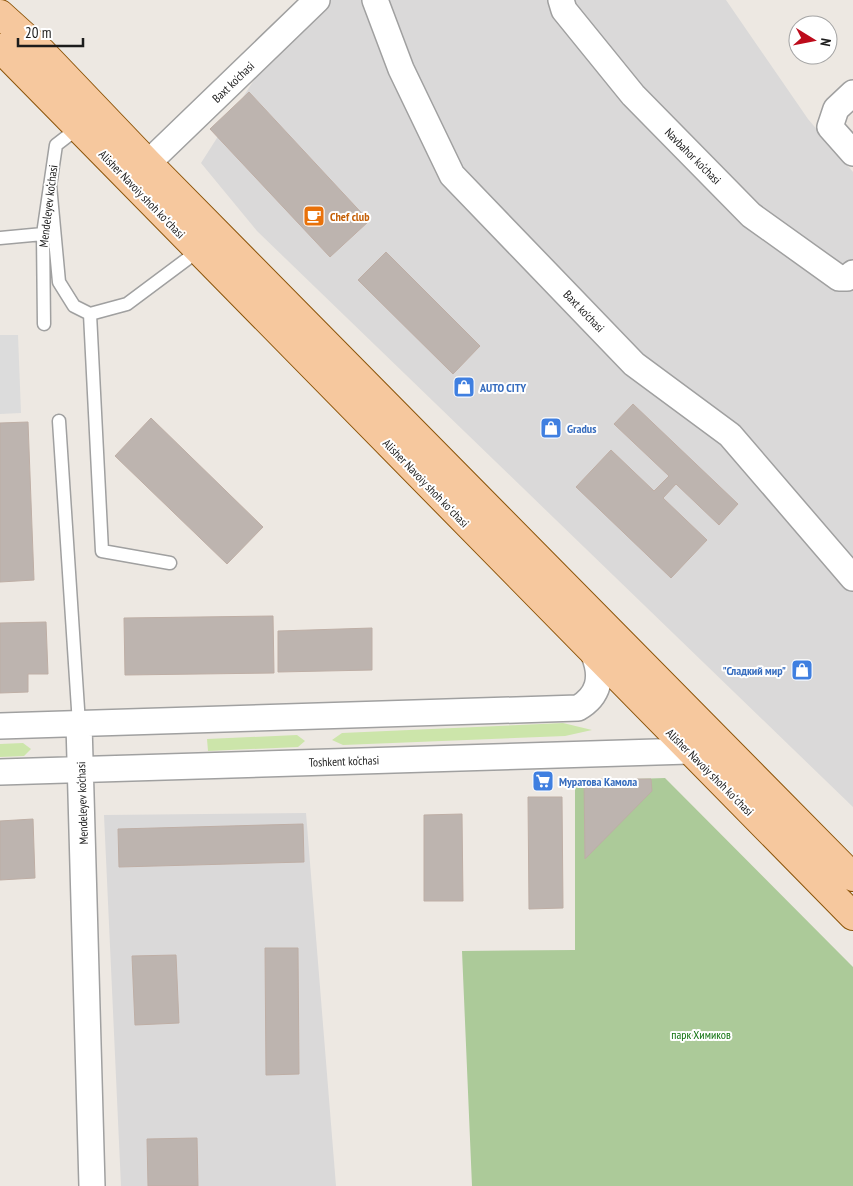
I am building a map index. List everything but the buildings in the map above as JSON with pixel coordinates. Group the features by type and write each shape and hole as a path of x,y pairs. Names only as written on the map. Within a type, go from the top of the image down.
{"main road":[{"name":"Alisher Navoiy shoh koʻchasi","path":"0,14 42,52 148,163 853,878"},
{"name":"Alisher Navoiy shoh koʻchasi","path":"0,48 594,655 853,916"}],"street":[{"name":"Baxt ko'chasi","path":"148,163 317,0"},
{"name":"Baxt ko'chasi","path":"375,0 401,69 452,175 634,364 730,435 853,578"},
{"name":"Navbahor ko‘chasi","path":"561,0 564,10 633,95 751,215 839,278 847,278 853,273"},
{"path":"853,93 836,109 830,126 853,153"},
{"path":"0,726 578,708 590,699 598,685 599,670 594,655"},
{"name":"Mendeleyev ko‘chasi","path":"79,724 82,769 92,1186"},
{"name":"Toshkent ko‘chasi","path":"0,772 689,751"}],"lane":[{"name":"Mendeleyev ko‘chasi","path":"44,324 43,234 56,145 78,128"},
{"path":"50,185 59,282 74,306 90,314 127,304 198,251"},
{"path":"0,238 43,234"},
{"path":"90,314 102,551 170,563"},
{"name":"Mendeleyev ko‘chasi","path":"59,421 79,724"}],"shaded area":[{"path":"305,0 726,0 808,119 853,172 853,807 257,231 201,163"},
{"path":"0,335 18,335 21,413 0,414"},
{"path":"306,813 336,1186 121,1186 104,815"}],"green space":[{"path":"563,723 592,730 565,736 343,745 332,740 342,733"},
{"path":"297,735 305,741 298,747 208,751 207,739"},
{"path":"23,743 31,749 24,756 0,757 0,744"},
{"name":"парк Химиков","path":"665,778 853,967 853,1186 472,1186 462,951 575,950 575,781"}],"place":[{"name":"Chef club","path":"314,216"},
{"name":"AUTO CITY","path":"464,387"},
{"name":"Gradus","path":"551,428"},
{"name":"\"Сладкий мир\"","path":"802,670"},
{"name":"Муратова Камола","path":"543,781"}]}
